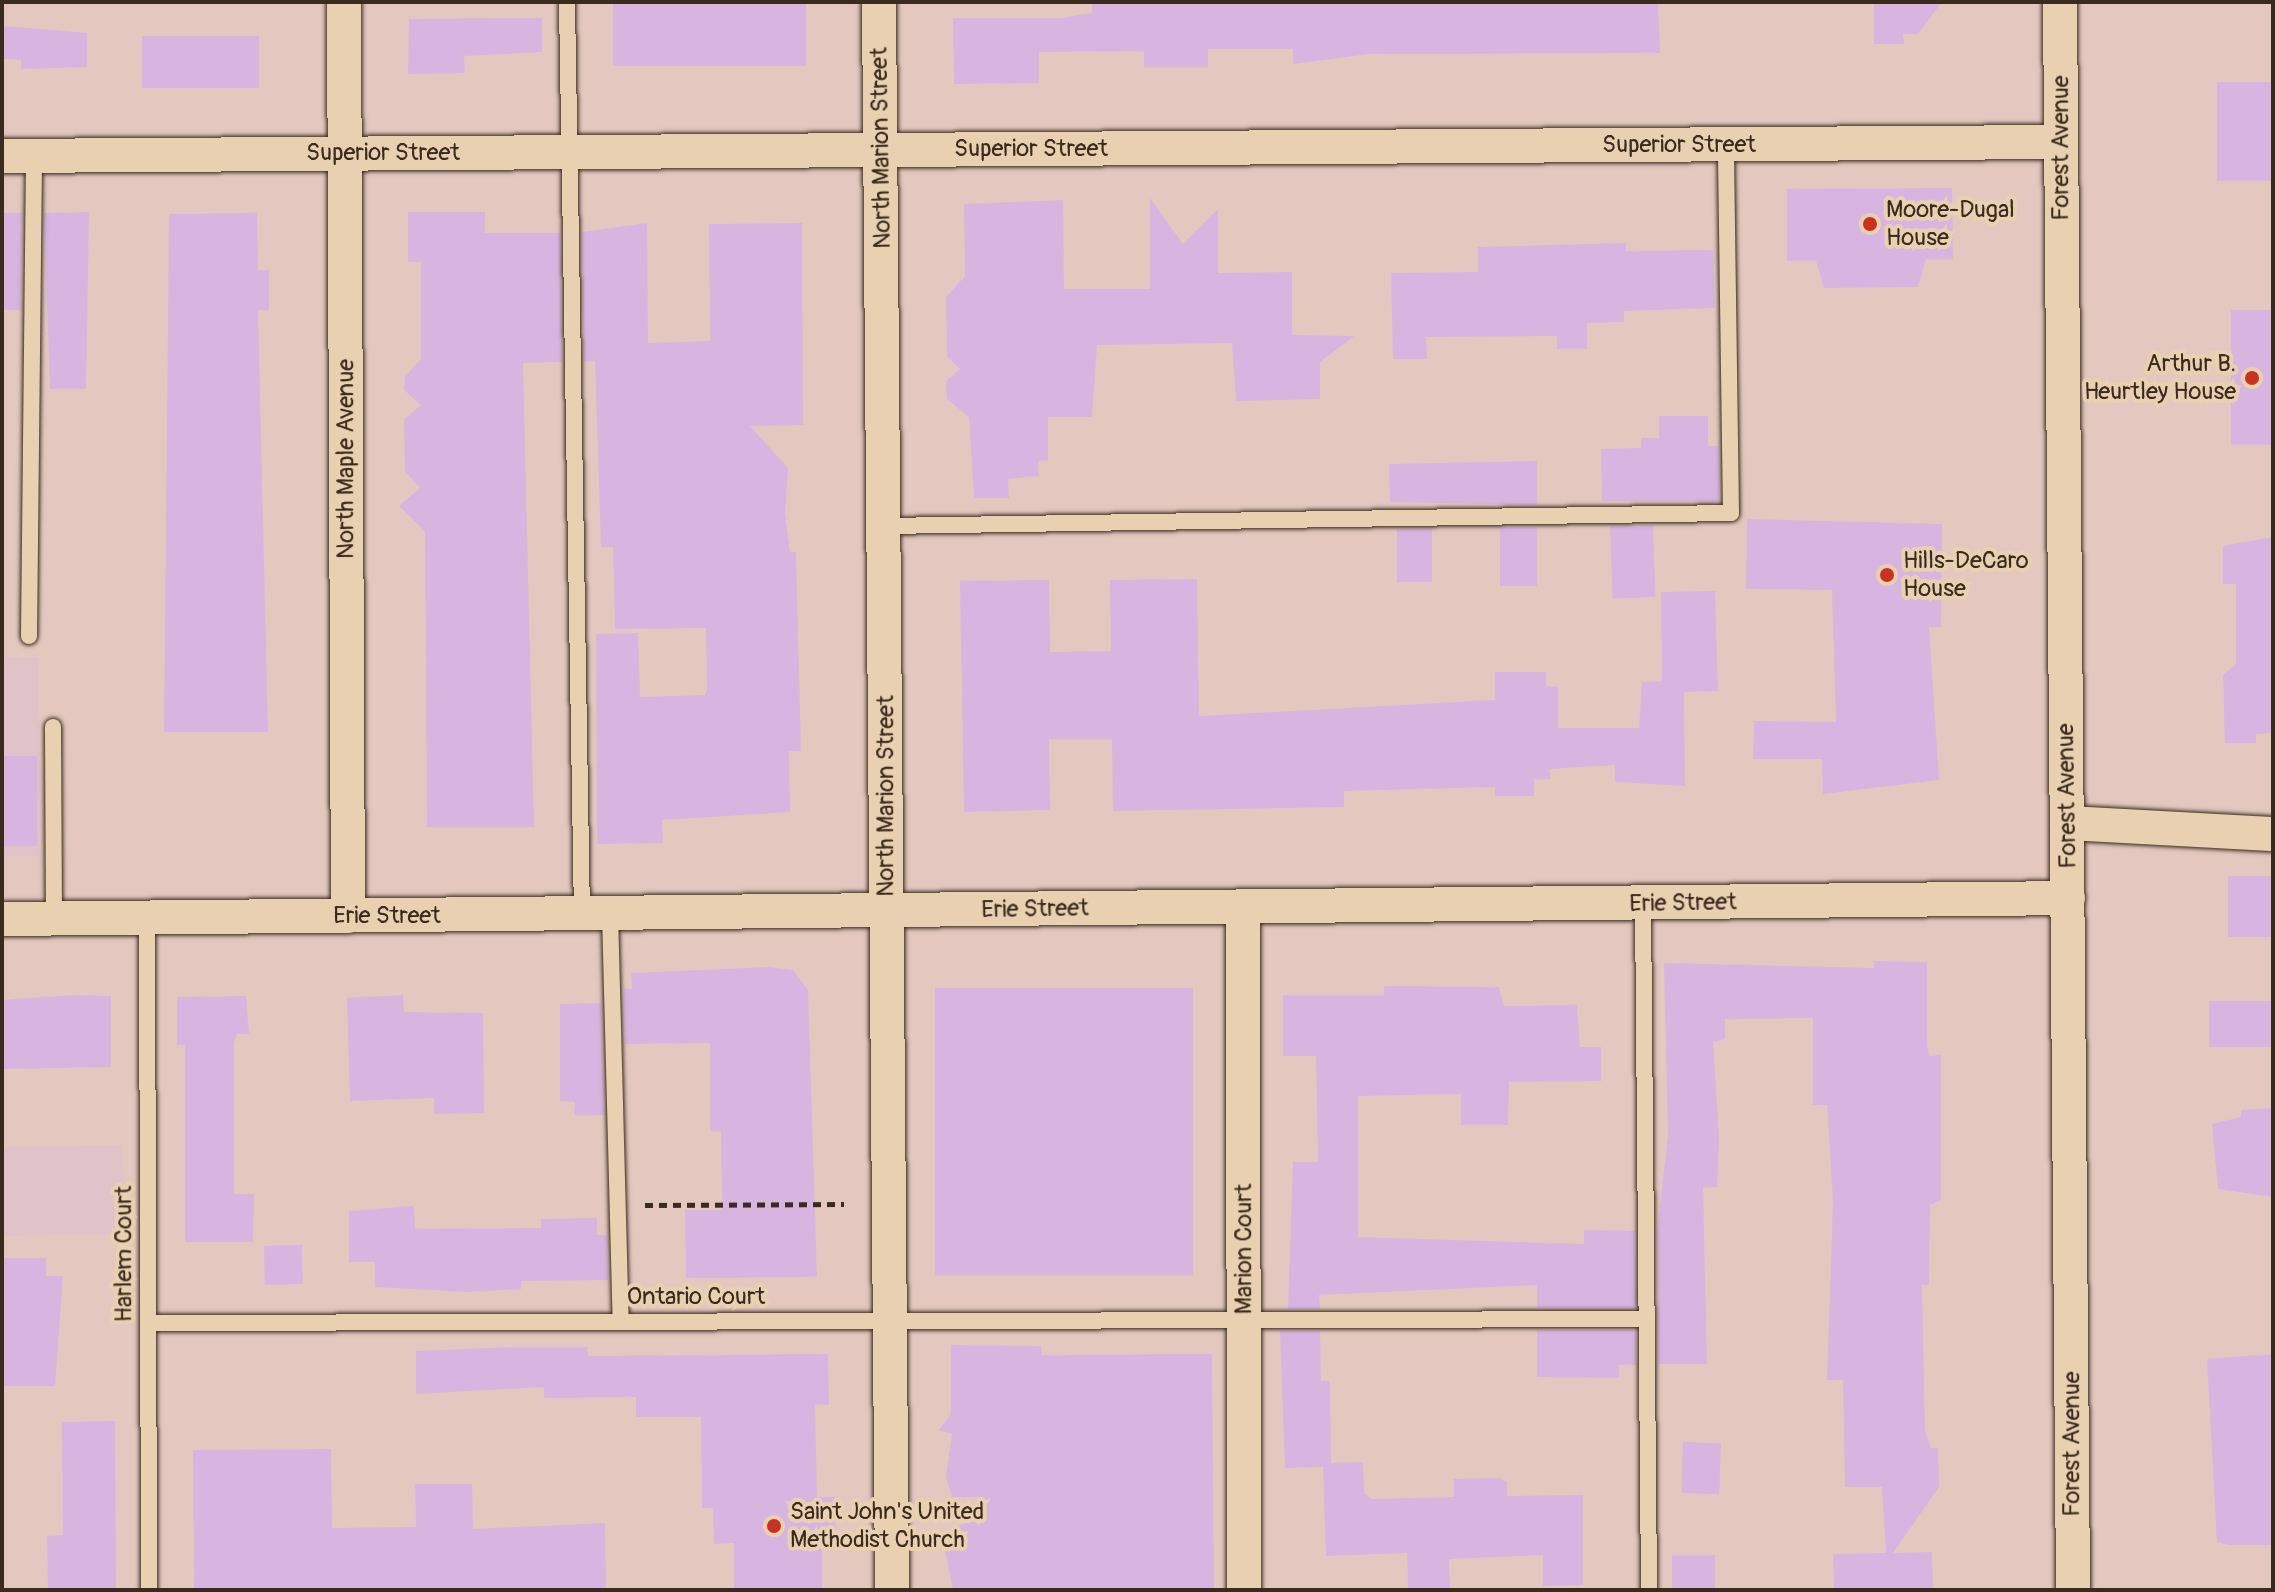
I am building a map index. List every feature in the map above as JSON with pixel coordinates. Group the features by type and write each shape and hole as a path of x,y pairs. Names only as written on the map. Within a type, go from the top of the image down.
{"street":[{"name":"North Maple Avenue","path":"344,2 348,916"},
{"name":"North Marion Street","path":"879,2 892,1590"},
{"name":"Forest Avenue","path":"2060,2 2073,1590"},
{"name":"Superior Street","path":"18,155 2060,142"},
{"path":"2067,823 2273,834"},
{"name":"Erie Street","path":"2,919 2068,898"},
{"name":"Marion Court","path":"1243,907 1244,1590"}],"lane":[{"path":"567,2 569,152 596,914 618,1206 621,1322"},
{"path":"884,526 1731,513 1726,145"},
{"path":"18,155 29,636"},
{"path":"53,727 54,919"},
{"path":"1643,903 1649,1590"},
{"name":"Harlem Court","path":"147,918 149,1590"},
{"name":"Ontario Court","path":"148,1323 890,1321 1244,1316 1646,1319"}],"path":[{"path":"618,1206 844,1204"}],"shaded area":[{"path":"2,657 39,657 39,856 2,856"},
{"path":"123,1145 125,1234 4,1236 2,1147"}],"building":[{"path":"613,2 806,2 806,66 613,66"},
{"path":"1092,2 1658,2 1660,53 1370,54 1293,64 1293,49 1208,49 1208,67 1144,67 1144,51 1039,52 1039,83 954,84 953,18 1062,18 1092,13"},
{"path":"1874,2 1942,2 1918,34 1903,34 1904,44 1874,44"},
{"path":"542,18 542,52 464,56 465,73 408,74 409,19"},
{"path":"2,26 87,33 87,67 21,69 21,60 2,59"},
{"path":"142,36 259,36 259,88 142,88"},
{"path":"2217,82 2273,82 2273,181 2217,181"},
{"name":"Moore-Dugal House","path":"1952,188 1953,259 1926,259 1918,287 1824,288 1816,261 1787,261 1787,189"},
{"path":"1150,198 1183,244 1218,209 1218,273 1292,272 1292,335 1354,336 1320,362 1320,399 1236,401 1232,343 1097,345 1092,417 1048,417 1048,461 1038,461 1039,476 1008,479 1009,498 974,498 969,417 947,399 946,381 960,369 947,356 946,297 965,276 964,204 1063,200 1064,289 1150,289"},
{"path":"89,212 86,389 50,389 44,213"},
{"path":"408,212 485,212 485,233 560,233 562,362 523,363 534,827 427,827 425,531 399,506 420,488 405,471 404,419 421,405 404,390 405,376 421,359 421,262 408,262"},
{"path":"2,213 22,213 20,310 2,310"},
{"path":"257,213 258,270 269,270 269,310 258,310 268,732 164,732 169,214"},
{"path":"647,223 648,343 710,341 709,224 802,223 803,425 750,426 788,468 785,514 790,552 796,552 801,751 789,751 790,812 662,820 663,843 597,844 596,634 638,633 640,697 705,695 707,689 706,628 615,629 613,547 601,547 595,361 584,362 582,232"},
{"path":"1626,243 1626,251 1713,250 1715,308 1624,311 1624,322 1587,323 1587,349 1557,349 1557,336 1426,337 1427,359 1393,359 1391,273 1478,272 1478,247"},
{"name":"Arthur B. Heurtley House","path":"2231,310 2273,310 2273,445 2231,445"},
{"path":"1659,416 1708,416 1708,446 1719,446 1719,501 1602,501 1601,449 1641,448 1641,438 1659,438"},
{"path":"1537,461 1537,505 1390,502 1389,464"},
{"path":"1747,519 1942,524 1941,627 1929,627 1939,780 1823,794 1822,759 1753,759 1754,721 1836,722 1832,590 1746,589"},
{"path":"1653,525 1656,597 1613,598 1610,527"},
{"path":"1500,527 1537,527 1537,586 1500,586"},
{"path":"1397,529 1432,529 1432,582 1397,582"},
{"path":"2273,537 2273,733 2256,734 2256,743 2225,743 2223,675 2236,664 2236,584 2223,584 2223,546"},
{"path":"1197,579 1199,716 1495,700 1495,672 1546,672 1546,686 1558,687 1558,728 1639,728 1642,682 1662,681 1661,592 1715,591 1718,691 1684,692 1685,786 1615,782 1615,765 1550,769 1550,779 1534,779 1534,796 1495,796 1495,787 1344,791 1344,807 1113,811 1112,739 1049,739 1050,810 964,812 960,581 1049,580 1050,652 1111,651 1110,580"},
{"path":"2,756 37,756 37,846 2,846"},
{"path":"2228,876 2273,876 2273,937 2228,937"},
{"path":"1874,961 1927,962 1927,1046 1929,1056 1941,1055 1941,1200 1930,1205 1929,1285 1922,1285 1925,1432 1931,1448 1938,1448 1939,1487 1893,1553 1932,1552 1933,1590 1834,1590 1833,1554 1886,1553 1882,1487 1845,1487 1843,1380 1827,1380 1833,1202 1827,1105 1813,1105 1813,1018 1725,1019 1725,1039 1713,1042 1719,1137 1717,1187 1703,1187 1707,1364 1658,1364 1657,1232 1668,1135 1664,963 1874,968"},
{"path":"767,967 793,970 808,990 817,1277 686,1278 685,1210 722,1210 721,1131 710,1131 710,1043 625,1044 624,988 632,989 631,973"},
{"path":"1384,986 1499,987 1504,1006 1577,1005 1580,1047 1601,1047 1601,1081 1509,1082 1508,1125 1461,1125 1461,1094 1358,1096 1358,1237 1584,1244 1584,1230 1635,1231 1636,1308 1537,1308 1537,1285 1319,1295 1320,1309 1288,1309 1293,1162 1318,1162 1316,1056 1283,1056 1283,995 1384,995"},
{"path":"935,988 1193,988 1193,1275 935,1275"},
{"path":"71,995 111,996 111,1067 2,1069 2,1000"},
{"path":"403,995 404,1012 483,1013 484,1113 434,1114 434,1098 350,1101 347,998"},
{"path":"246,996 249,1034 237,1034 234,1043 234,1194 254,1194 253,1242 185,1242 185,1045 177,1045 177,997"},
{"path":"2209,1001 2273,1001 2273,1047 2209,1047"},
{"path":"601,1003 604,1115 574,1115 575,1102 560,1101 560,1004"},
{"path":"2273,1108 2273,1197 2218,1189 2212,1124 2241,1117 2241,1110"},
{"path":"414,1206 415,1229 541,1228 541,1219 597,1218 597,1235 607,1235 608,1280 521,1281 521,1289 466,1292 375,1287 375,1262 349,1262 349,1211"},
{"path":"302,1245 303,1284 265,1285 264,1246"},
{"path":"2,1258 46,1258 46,1276 63,1276 55,1386 2,1386"},
{"path":"1537,1330 1636,1330 1636,1365 1619,1365 1619,1378 1537,1377"},
{"path":"1280,1331 1320,1331 1321,1381 1330,1381 1331,1463 1363,1462 1364,1493 1371,1499 1454,1497 1454,1479 1499,1478 1507,1482 1507,1496 1583,1495 1583,1585 1543,1586 1543,1555 1449,1559 1450,1590 1408,1590 1407,1553 1326,1556 1323,1467 1285,1468"},
{"path":"951,1345 1041,1346 1042,1355 1212,1354 1214,1590 953,1590 944,1544 984,1497 952,1497 946,1477 952,1434 939,1430 951,1414"},
{"path":"587,1347 588,1356 828,1354 829,1405 815,1405 817,1497 835,1497 836,1548 822,1549 822,1590 734,1590 734,1543 714,1544 713,1508 702,1508 701,1417 636,1417 636,1397 544,1398 544,1387 416,1394 416,1351"},
{"path":"2273,1354 2273,1545 2228,1545 2217,1542 2207,1359"},
{"path":"115,1421 116,1590 48,1590 47,1536 63,1535 62,1422"},
{"path":"1683,1442 1721,1443 1719,1494 1681,1493"},
{"path":"331,1449 332,1528 416,1527 415,1484 472,1484 473,1529 605,1523 606,1590 194,1590 193,1450"},
{"path":"1672,1555 1715,1555 1715,1590 1672,1590"}],"place":[{"name":"Moore-Dugal House","path":"1870,224"},
{"name":"Arthur B. Heurtley House","path":"2252,378"},
{"name":"Hills-DeCaro House","path":"1887,575"},
{"name":"Saint John's United Methodist Church","path":"774,1526"}]}
